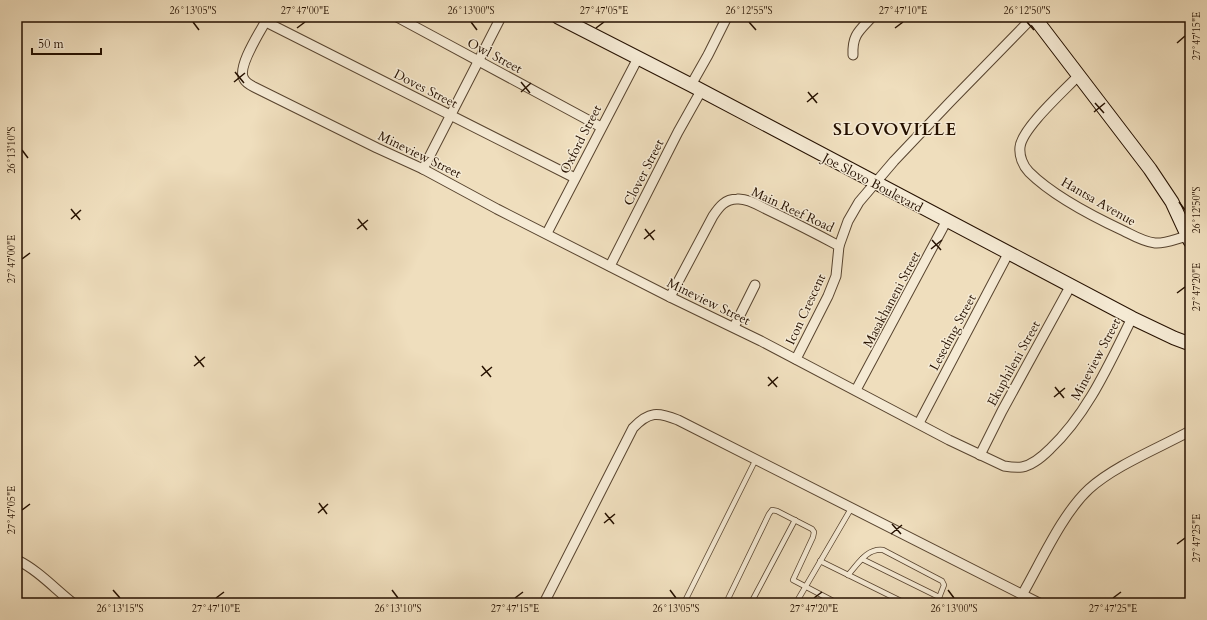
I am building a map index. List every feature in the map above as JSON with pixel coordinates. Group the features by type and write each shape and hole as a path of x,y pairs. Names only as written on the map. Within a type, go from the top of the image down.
{"street":[{"name":"Owl Street","path":"397,17 601,127"},
{"path":"423,169 501,17"},
{"name":"Joe Slovo Boulevard","path":"558,17 948,220 1132,318 1190,344"},
{"path":"853,55 852,43 855,36 872,17"},
{"path":"1033,17 1150,169 1172,202 1189,238"},
{"name":"Icon Crescent","path":"796,359 828,296 836,276 839,246 848,221 858,202 950,102 1033,17"},
{"name":"Clover Street","path":"610,266 678,132 708,54 725,18"},
{"name":"Mineview Street","path":"267,20 243,68 242,75 244,80 254,87 423,169 497,209 547,233 670,297 734,327 949,440 1004,466 1012,468 1030,465 1044,455 1072,426 1085,408 1132,318"},
{"name":"Doves Street","path":"267,20 575,178"},
{"name":"Oxford Street","path":"547,233 638,58"},
{"name":"Hantsa Avenue","path":"1079,75 1026,132 1020,145 1021,158 1024,165 1029,171 1060,196 1104,222 1138,238 1157,243 1189,238"},
{"name":"Main Reef Road","path":"670,297 713,216 718,208 730,200 741,199 753,204 795,223 839,246"},
{"name":"Masakhaneni Street","path":"856,390 948,220"},
{"name":"Leseding Street","path":"919,423 1009,252"},
{"path":"734,327 755,285"},
{"name":"Ekuphileni Street","path":"980,454 1071,285"},
{"path":"544,603 634,428 647,416 658,413 672,417 1039,603"},
{"path":"1022,595 1061,525 1077,502 1090,488 1124,465 1190,431"},
{"path":"17,560 41,575 56,590 73,603"}],"lane":[{"path":"684,603 756,459"},
{"path":"796,603 852,507"},
{"path":"726,603 772,510 778,510 812,529 814,532 793,579 837,603"},
{"path":"752,603 795,520"},
{"path":"848,575 872,550 883,550 942,581 944,585 937,603"},
{"path":"862,559 939,597"},
{"path":"820,561 904,603"}],"district":[{"name":"SLOVOVILLE","path":"895,129"}]}
